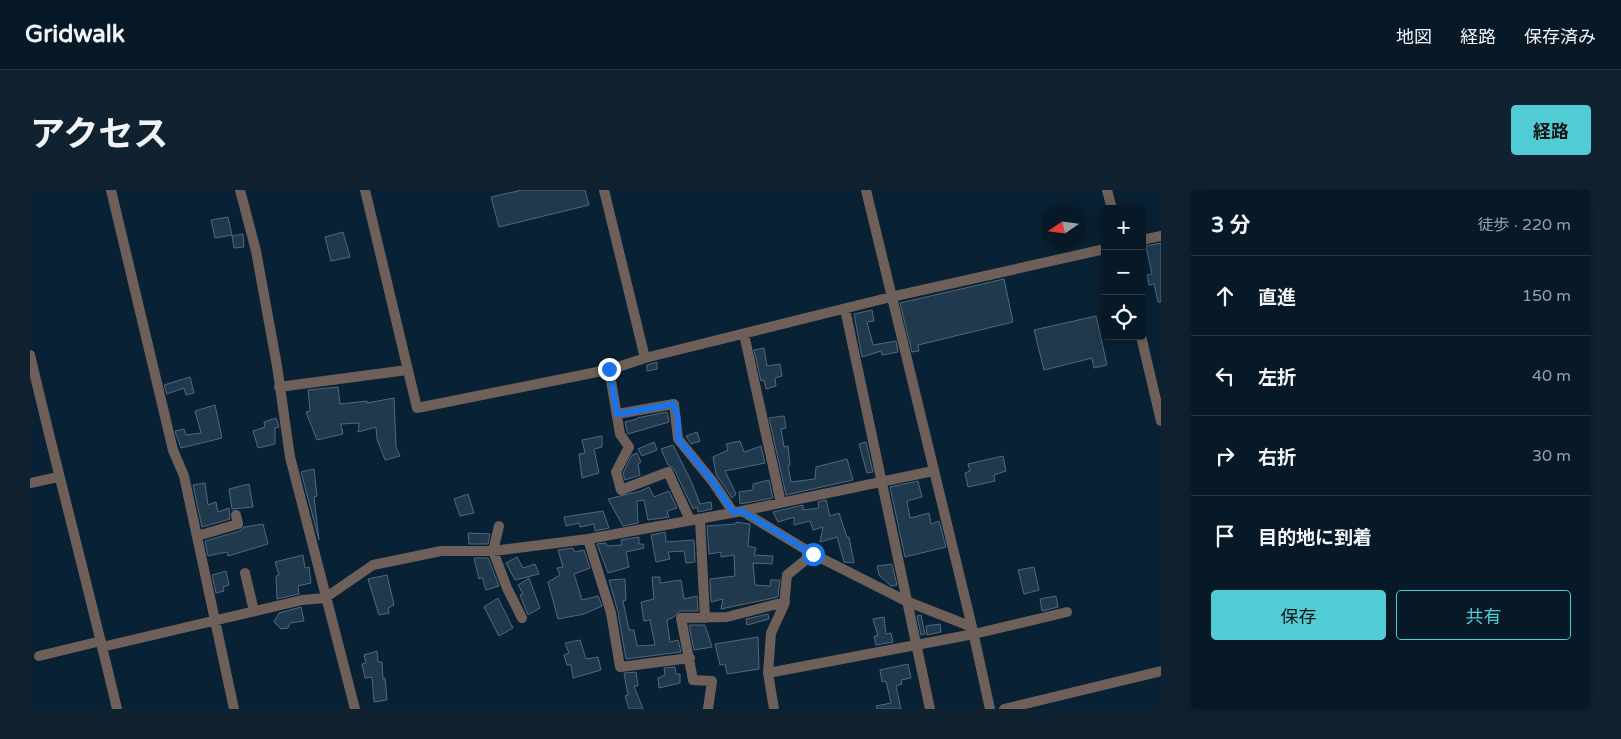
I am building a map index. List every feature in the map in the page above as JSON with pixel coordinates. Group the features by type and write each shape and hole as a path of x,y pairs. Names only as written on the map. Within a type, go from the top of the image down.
{"street":[{"path":"111,190 173,450 184,476 234,709"},
{"path":"240,190 256,251 290,457 355,709"},
{"path":"365,190 417,408 609,369 645,358 891,297 1101,250"},
{"path":"604,190 645,358"},
{"path":"866,190 973,630 990,709"},
{"path":"1108,190 1111,205"},
{"path":"1146,239 1161,236"},
{"path":"845,309 930,709"},
{"path":"744,334 781,503"},
{"path":"1143,340 1161,421"},
{"path":"30,355 58,476 87,579 117,709"},
{"path":"609,369 620,434 629,447 616,472 621,490 668,472 695,519 705,618"},
{"path":"279,387 407,370"},
{"path":"617,414 674,404 678,420 678,439 738,512 813,554 906,601 973,630"},
{"path":"39,656 216,620 302,600 325,598 373,565 441,551 493,551 588,539 738,512 933,471"},
{"path":"30,483 58,476"},
{"path":"197,536 238,524 236,515"},
{"path":"499,526 493,551 506,588 522,618"},
{"path":"588,539 611,613 620,667 690,658"},
{"path":"774,709 768,673 770,633 785,602 787,576 813,554"},
{"path":"245,573 254,611"},
{"path":"708,709 712,681 693,680 681,618 726,617 785,602"},
{"path":"768,673 916,645 973,630 1067,612"},
{"path":"1004,709 1161,671"}],"building":[{"path":"522,190 585,190 589,205 499,227 491,197"},
{"path":"228,217 232,235 215,238 211,220"},
{"path":"343,232 350,257 331,261 325,237"},
{"path":"243,234 244,247 234,248 232,236"},
{"path":"1161,243 1161,302 1158,302 1154,284 1149,285 1147,275 1152,274 1146,246"},
{"path":"1004,279 1013,322 918,345 919,351 912,352 900,303"},
{"path":"872,310 874,321 867,322 873,345 896,341 898,352 882,355 881,351 862,357 854,314"},
{"path":"1096,316 1107,365 1094,368 1092,358 1044,370 1034,330"},
{"path":"764,348 767,366 780,364 782,376 775,378 776,386 766,389 764,380 761,381 754,350"},
{"path":"657,362 657,369 647,371 647,365"},
{"path":"190,377 194,393 186,395 184,388 167,394 164,385"},
{"path":"338,387 340,404 367,401 367,403 394,398 396,447 400,456 385,460 377,439 376,427 358,432 359,423 341,424 343,434 317,440 306,412 310,411 308,390"},
{"path":"215,405 222,438 181,448 175,431 184,429 186,435 201,433 195,411"},
{"path":"667,412 669,422 628,434 625,422"},
{"path":"784,416 786,428 781,429 784,447 788,446 790,465 788,466 791,482 815,479 816,467 847,459 853,480 786,495 769,418"},
{"path":"276,418 279,427 275,428 275,444 258,448 253,431 265,427 264,422"},
{"path":"697,432 700,441 691,444 686,436"},
{"path":"602,436 602,447 594,449 599,473 582,478 579,454 585,453 582,440"},
{"path":"740,441 744,452 761,446 765,463 725,471 736,494 732,498 716,474 713,457 728,450 726,444"},
{"path":"654,442 657,450 642,456 638,449"},
{"path":"866,442 873,472 867,473 859,444"},
{"path":"673,445 700,504 711,502 712,509 698,512 697,507 693,509 674,469 668,465 661,449"},
{"path":"637,453 641,462 638,464 640,475 625,480 623,473 632,455"},
{"path":"1003,456 1006,471 994,475 995,481 968,487 965,473 970,471 968,464"},
{"path":"314,469 317,496 314,497 319,540 301,472"},
{"path":"769,480 773,498 740,504 739,492 753,490 753,484"},
{"path":"918,481 922,497 907,501 910,518 929,513 931,524 939,521 946,547 905,557 890,487"},
{"path":"205,483 208,505 216,502 218,512 229,508 230,519 202,527 193,485"},
{"path":"249,484 253,507 232,509 229,489"},
{"path":"649,487 654,497 669,491 677,508 667,511 669,517 648,520 644,500 637,501 638,523 623,526 608,499 641,491"},
{"path":"468,494 474,513 460,516 454,499"},
{"path":"826,500 830,516 839,513 847,537 849,537 854,563 844,562 837,537 820,542 823,527 813,530 810,521 794,525 794,517 778,522 773,512 803,505 803,510 819,508 818,502"},
{"path":"603,511 609,528 595,531 594,524 580,527 579,523 566,526 564,517"},
{"path":"736,522 750,524 748,546 756,548 754,555 773,556 772,564 753,563 755,585 770,586 771,580 780,580 778,597 721,609 723,599 711,602 710,579 735,576 734,555 721,557 721,552 709,554 707,526 736,524"},
{"path":"263,524 268,544 228,556 227,552 208,556 205,541 240,531 244,527"},
{"path":"665,532 666,542 694,540 695,562 686,563 684,551 668,552 670,559 656,562 651,535"},
{"path":"468,533 490,534 488,544 469,544"},
{"path":"639,537 639,544 643,544 644,548 626,552 629,567 608,573 597,544 606,543 607,546 622,545 621,540"},
{"path":"573,548 575,552 584,550 590,568 574,574 582,600 598,596 602,606 584,614 558,619 548,582 560,575 557,568 563,567 558,550"},
{"path":"303,555 305,568 309,567 311,583 298,586 299,594 277,599 276,576 279,575 275,562"},
{"path":"517,557 523,568 535,564 539,574 515,580 506,563"},
{"path":"474,558 488,558 499,586 486,590 482,577 479,579"},
{"path":"892,564 897,585 891,586 879,575 877,566"},
{"path":"1034,567 1039,590 1024,594 1018,570"},
{"path":"226,571 229,585 223,587 224,591 216,593 212,575"},
{"path":"387,575 394,605 388,608 389,613 379,615 368,579"},
{"path":"652,577 660,577 660,583 681,580 684,599 697,596 698,611 680,611 674,617 667,620 670,642 678,640 681,652 626,659 618,612 609,580 625,579 626,600 623,601 629,630 634,630 637,646 655,645 650,620 644,621 641,602 654,599"},
{"path":"529,578 540,608 528,615 520,595 523,594 518,585"},
{"path":"1056,596 1058,607 1042,611 1040,599"},
{"path":"498,598 513,628 499,636 484,607"},
{"path":"301,607 304,621 290,623 288,628 281,629 274,622 279,613"},
{"path":"768,614 769,619 747,625 746,619"},
{"path":"921,615 925,634 921,635 917,616"},
{"path":"884,617 886,634 891,633 893,642 876,645 874,636 878,636 873,619"},
{"path":"940,624 941,632 927,635 926,626"},
{"path":"689,625 705,625 712,647 694,650"},
{"path":"758,637 759,669 727,674 725,664 720,665 715,644"},
{"path":"580,640 586,659 598,657 601,670 573,678 571,665 567,665 564,655 569,653 565,643"},
{"path":"377,651 378,662 382,662 387,700 374,702 372,677 365,678 362,664 366,663 364,655"},
{"path":"908,664 911,678 901,680 902,684 896,686 901,709 877,709 876,706 891,703 886,681 882,682 880,670"},
{"path":"675,667 676,674 680,674 680,683 659,688 658,678 665,675 664,668"},
{"path":"636,672 638,686 634,686 643,709 629,709 625,696 628,695 624,673"}],"route":[{"path":"609,369 617,414 674,404 678,420 678,439 713,482 733,512 742,511 813,554"}]}
